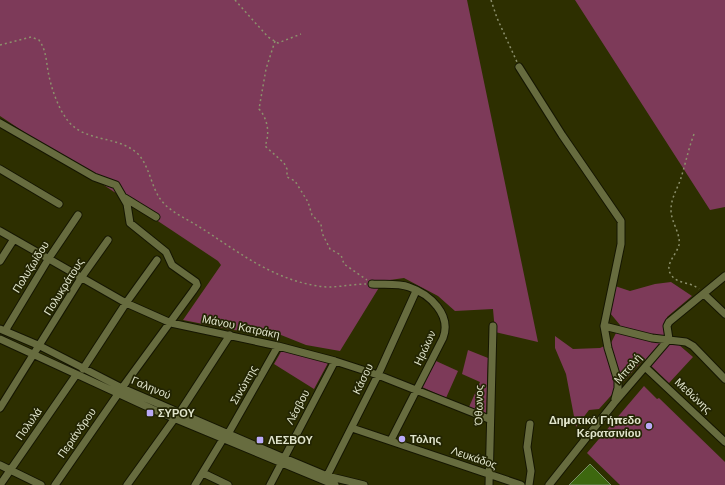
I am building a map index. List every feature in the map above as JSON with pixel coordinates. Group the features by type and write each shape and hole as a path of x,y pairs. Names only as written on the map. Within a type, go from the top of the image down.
{"street":[{"path":"519,67 562,135 621,221 621,244 604,326 618,388 614,403"},
{"path":"1,123 34,144 94,177 116,185 125,198 156,217"},
{"path":"0,170 59,204"},
{"name":"Περιάνδρου","path":"55,485 120,391 197,286 196,282 172,265 166,252 130,223 125,198"},
{"name":"Πολυζωίδου","path":"2,330 78,215"},
{"name":"Μάνου Κατράκη","path":"0,231 49,258 81,278 126,302 171,323 278,346 335,361 378,375 490,419"},
{"path":"0,261 14,239"},
{"name":"Πολυκράτους","path":"34,355 81,278 108,240"},
{"path":"83,369 126,302 157,260"},
{"path":"669,339 667,326 669,322 725,276"},
{"name":"Ηρώων","path":"371,284 404,286 416,291 436,304 446,326 443,338 391,440"},
{"name":"Κάσου","path":"325,481 378,375 416,291"},
{"path":"704,294 725,314"},
{"name":"Όθωνος","path":"489,485 493,326"},
{"path":"604,326 652,338 686,342 693,346 725,379"},
{"name":"Γαληνού","path":"2,330 40,346 120,391"},
{"path":"127,485 177,415 230,335"},
{"name":"Γαληνού","path":"0,339 76,375 120,391 177,415 282,460 334,485"},
{"name":"Μπαλή","path":"549,485 614,403 669,339"},
{"name":"Σινώπης","path":"195,485 226,437 278,346"},
{"path":"0,408 34,355"},
{"name":"Λέσβου","path":"270,485 335,361"},
{"name":"Μεθώνης","path":"645,367 725,442"},
{"name":"Πολυλά","path":"0,485 76,375"},
{"path":"529,485 531,471 527,447 530,424"},
{"name":"Λευκάδος","path":"352,428 521,485"},
{"path":"0,465 41,485"},
{"path":"203,473 228,485"},
{"name":"Γαληνού","path":"325,481 364,485"}],"path":[{"path":"235,0 268,37 278,43 301,34"},
{"path":"491,0 497,18 519,67"},
{"path":"0,45 31,37 39,40 45,49 49,73 60,108 69,122 83,134 114,142 129,148 138,155 147,170 160,199 171,211 198,226 242,256 285,278 319,286 371,284"},
{"path":"275,41 271,58 266,69 259,109 267,123 268,135 265,146 284,163 287,169 287,177 295,181 308,202 312,215 321,224 322,233 330,249 340,255 344,264 363,276 371,284"},
{"path":"694,134 672,199 672,219 679,241 678,247 670,260 669,268 671,274 676,280 692,284 704,294"}],"shaded area":[{"path":"0,0 467,0 538,342 495,332 493,309 455,311 438,296 404,278 383,281 340,351 306,345 276,333 233,330 183,320 221,265 218,261 0,116"},
{"path":"575,0 725,0 725,207 710,210"},
{"path":"671,282 692,296 667,317 664,332 693,357 669,383 644,359 599,409 589,410 576,427 566,374 555,348 555,336 573,349 600,348 611,343 620,325 610,313 615,286 630,291 655,284"},
{"path":"282,350 328,363 314,389 274,364"},
{"path":"468,350 488,358 486,413 469,407 480,382 462,374"},
{"path":"436,361 458,371 446,398 422,387"},
{"name":"Δημοτικό Γήπεδο Κερατσινίου","path":"644,386 657,399 659,398 725,462 725,485 620,485 587,453"}],"building":[{"path":"590,464 611,485 569,485"}],"place":[{"name":"ΣΥΡΟΥ","path":"150,413"},
{"name":"Δημοτικό Γήπεδο Κερατσινίου","path":"649,426"},
{"name":"Τόλης","path":"402,439"},
{"name":"ΛΕΣΒΟΥ","path":"260,440"}]}
